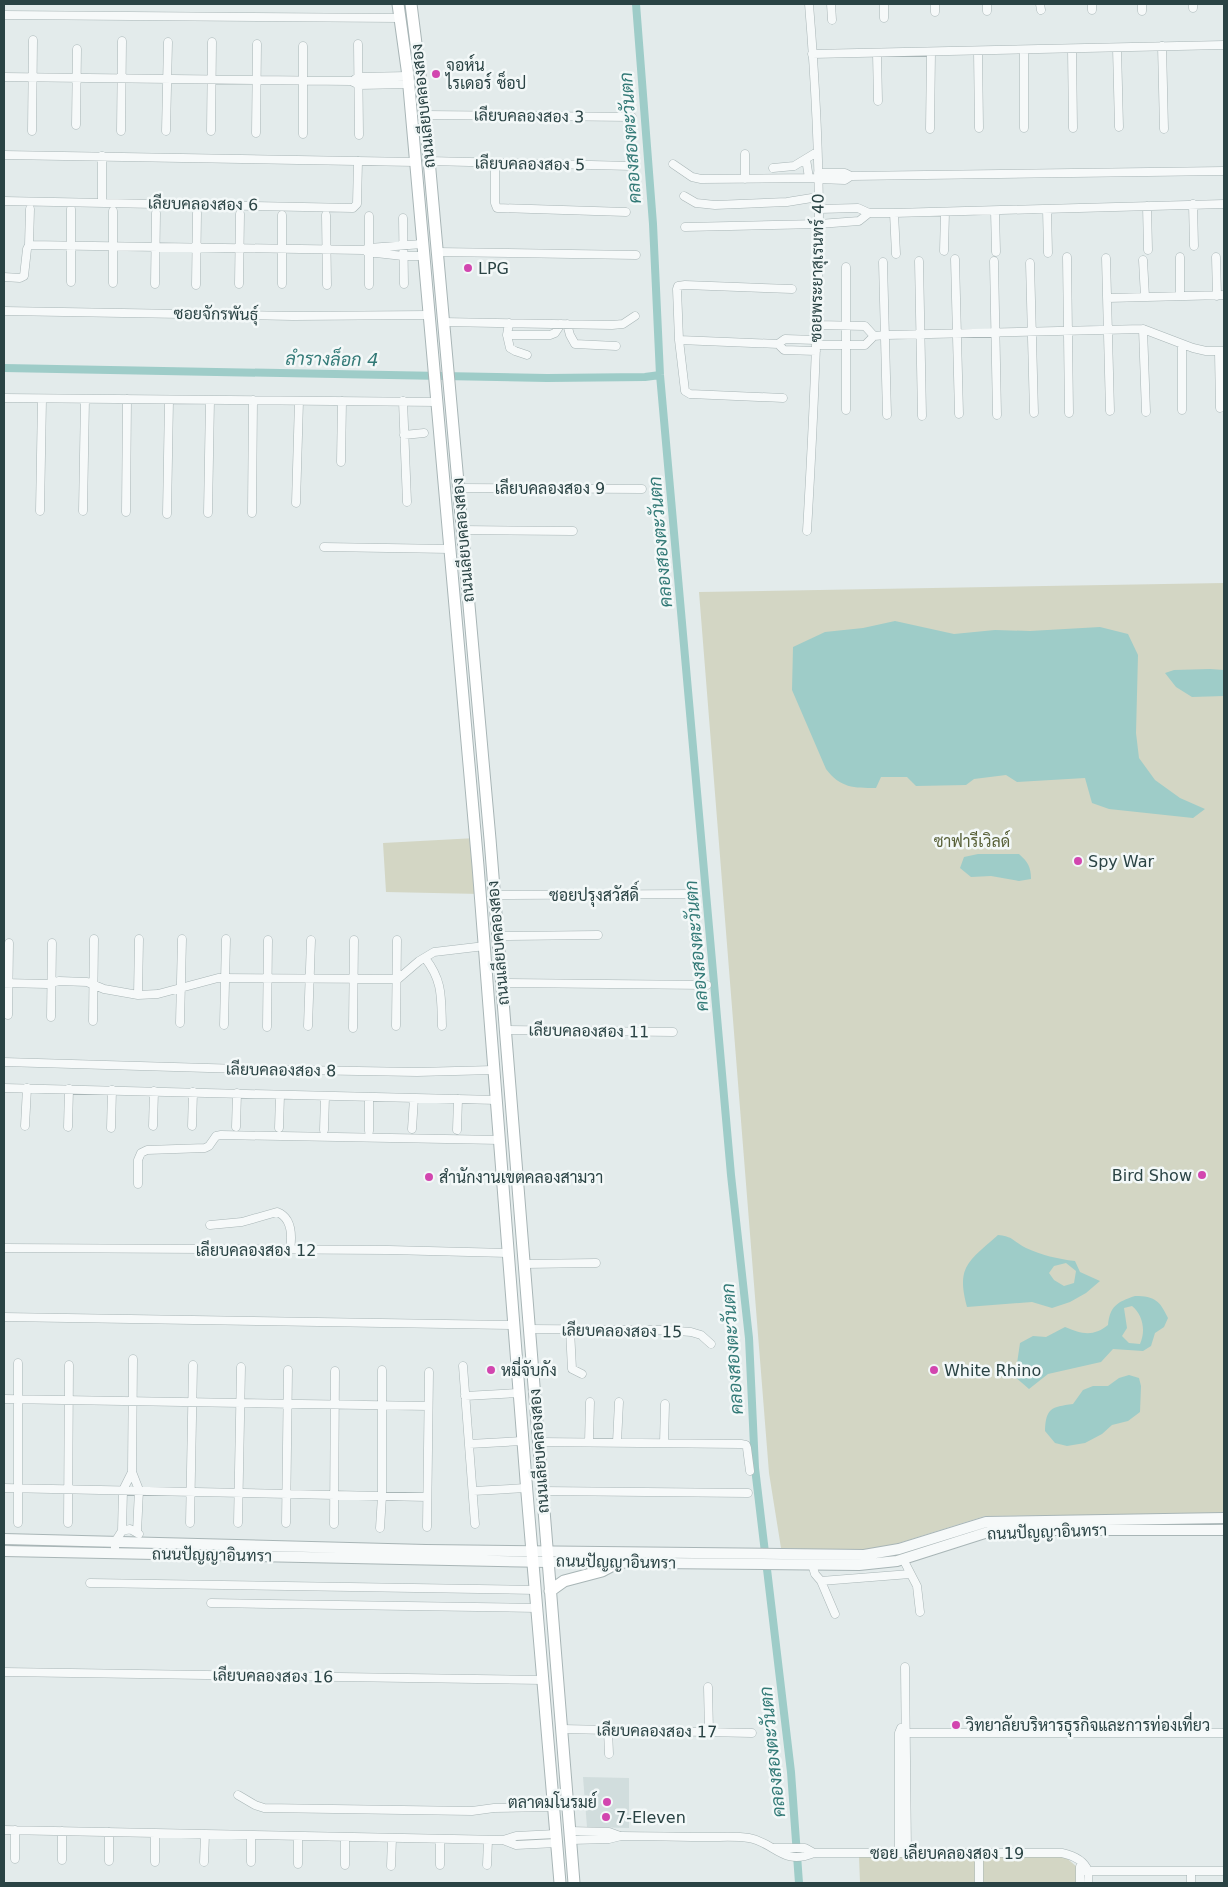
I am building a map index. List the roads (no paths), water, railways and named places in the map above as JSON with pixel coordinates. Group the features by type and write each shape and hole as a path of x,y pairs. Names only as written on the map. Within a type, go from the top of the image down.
{"main road":[{"name":"ถนนเลียบคลองสอง","path":"398,4 408,76 485,946 526,1488 538,1608 560,1883"},
{"name":"ถนนเลียบคลองสอง","path":"412,4 425,114 498,936 574,1883"},
{"path":"408,76 420,67"},
{"path":"513,1305 527,1304"},
{"path":"550,1591 564,1580 602,1571 616,1562"}],"street":[{"name":"ซอยพระยาสุเรนทร์ 40","path":"807,531 817,325 819,224 809,4"},
{"path":"831,4 832,20"},
{"path":"884,4 884,18"},
{"path":"935,4 935,12"},
{"path":"4,15 400,18"},
{"path":"32,131 34,40"},
{"path":"121,131 122,41"},
{"path":"166,131 168,42"},
{"path":"211,131 212,42"},
{"path":"256,133 257,44"},
{"path":"358,44 359,135"},
{"path":"812,54 1224,45"},
{"path":"303,46 303,134"},
{"path":"1162,46 1164,129"},
{"path":"1117,48 1119,127"},
{"path":"76,125 77,49"},
{"path":"1072,49 1073,128"},
{"path":"1024,50 1024,128"},
{"path":"978,51 978,128"},
{"path":"930,52 930,129"},
{"path":"877,53 878,101"},
{"path":"4,77 359,81 408,76"},
{"name":"เลียบคลองสอง 3","path":"425,114 632,117"},
{"path":"772,168 794,166 817,152"},
{"path":"745,154 745,179"},
{"path":"4,155 415,162"},
{"path":"102,156 102,202"},
{"path":"806,159 816,177"},
{"name":"เลียบคลองสอง 6","path":"4,201 353,208 357,204 358,161"},
{"name":"เลียบคลองสอง 5","path":"429,161 632,166"},
{"path":"495,163 495,203 497,208 626,212"},
{"path":"673,164 692,177 701,179 816,177 845,180 851,176 1224,171"},
{"path":"684,196 696,203 715,205 787,202 818,197"},
{"path":"1193,204 1194,246"},
{"path":"819,209 858,208 869,213 894,213 1224,204"},
{"path":"1147,206 1148,250"},
{"path":"4,277 20,278 24,276 29,245 30,209"},
{"path":"71,209 71,282"},
{"path":"1047,210 1048,253"},
{"path":"113,211 113,283"},
{"path":"995,211 996,252"},
{"path":"944,251 945,212"},
{"path":"154,284 156,213"},
{"path":"196,285 197,213"},
{"path":"685,227 819,224 859,221 869,213"},
{"path":"894,213 896,254"},
{"path":"239,284 240,214"},
{"path":"282,215 282,284"},
{"path":"326,215 327,285"},
{"path":"369,216 367,250 369,285"},
{"path":"403,218 404,284"},
{"path":"29,245 367,250 403,245 423,250"},
{"path":"367,250 403,256 423,250"},
{"path":"437,252 636,255"},
{"path":"1067,257 1069,413"},
{"path":"1180,257 1180,296"},
{"path":"1108,298 1220,296 1216,257"},
{"path":"1106,258 1110,411"},
{"path":"955,259 959,414"},
{"path":"1144,260 1145,297"},
{"path":"919,261 922,416"},
{"path":"994,261 997,415"},
{"path":"882,262 886,335 887,415"},
{"path":"1030,263 1034,413"},
{"path":"846,267 846,410"},
{"path":"783,398 688,393 683,388 677,293 678,286 686,285 792,290"},
{"name":"ซอยจักรพันธุ์","path":"4,311 293,316 429,315"},
{"path":"443,322 623,324 635,316"},
{"path":"508,323 507,335 510,348 514,352 527,354"},
{"path":"507,335 550,334 555,333 564,324"},
{"path":"564,324 575,344 616,346"},
{"path":"817,325 865,326 874,336"},
{"path":"679,340 778,344 784,350 816,345 865,345 874,336 886,335 1143,329 1182,345 1206,351 1221,351 1220,408"},
{"path":"1143,329 1146,412"},
{"path":"1182,345 1182,410"},
{"path":"4,398 437,402"},
{"path":"40,511 42,399"},
{"path":"83,511 85,399"},
{"path":"126,512 127,399"},
{"path":"167,514 169,400"},
{"path":"208,513 210,400"},
{"path":"252,513 253,400"},
{"path":"296,503 299,401"},
{"path":"341,462 342,401"},
{"path":"403,402 407,502"},
{"path":"404,435 424,434"},
{"name":"เลียบคลองสอง 9","path":"458,488 642,488"},
{"path":"462,530 574,531"},
{"path":"324,547 450,550"},
{"name":"ซอยปรุงสวัสดิ์","path":"494,895 694,894"},
{"path":"498,936 598,935"},
{"path":"93,1021 94,939"},
{"path":"138,995 139,939"},
{"path":"180,1023 182,939"},
{"path":"224,1025 226,939"},
{"path":"267,1026 268,940"},
{"path":"308,1026 311,940"},
{"path":"353,1028 354,940"},
{"path":"396,1026 397,940"},
{"path":"8,943 6,983 8,1015"},
{"path":"51,1018 52,943"},
{"path":"6,983 73,981 94,984 104,990 138,995 158,994 218,978 398,978 434,952 485,946"},
{"path":"425,958 438,978 441,988 442,1026"},
{"path":"502,983 707,985"},
{"name":"เลียบคลองสอง 11","path":"505,1030 673,1032"},
{"name":"เลียบคลองสอง 8","path":"4,1062 157,1068 408,1072 494,1070"},
{"path":"4,1088 497,1100"},
{"path":"25,1126 27,1088"},
{"path":"68,1127 69,1089"},
{"path":"111,1128 112,1090"},
{"path":"153,1126 154,1091"},
{"path":"192,1126 193,1092"},
{"path":"236,1127 237,1093"},
{"path":"279,1128 280,1094"},
{"path":"324,1130 325,1096"},
{"path":"369,1097 369,1131"},
{"path":"412,1129 414,1098"},
{"path":"457,1130 458,1099"},
{"path":"138,1184 138,1160 141,1153 147,1150 205,1148 209,1146 216,1136 500,1140"},
{"path":"210,1225 242,1222 277,1212 290,1225 292,1235 290,1250"},
{"name":"เลียบคลองสอง 12","path":"4,1248 389,1250 508,1253"},
{"path":"524,1264 596,1263"},
{"path":"4,1317 514,1325"},
{"name":"เลียบคลองสอง 15","path":"529,1329 691,1332 701,1335 711,1344"},
{"path":"570,1330 572,1369 582,1374"},
{"path":"134,1359 132,1472 139,1490 138,1532"},
{"path":"18,1362 18,1523"},
{"path":"68,1523 69,1365"},
{"path":"190,1524 193,1365"},
{"path":"463,1366 476,1524"},
{"path":"238,1523 240,1367"},
{"path":"286,1522 288,1370"},
{"path":"380,1528 382,1496 382,1370"},
{"path":"334,1524 335,1371"},
{"path":"427,1527 429,1372"},
{"path":"465,1396 519,1393"},
{"path":"4,1399 428,1406"},
{"path":"590,1402 590,1442"},
{"path":"618,1402 618,1442"},
{"path":"664,1443 665,1404"},
{"path":"469,1444 523,1441"},
{"path":"538,1442 746,1445 750,1471"},
{"path":"114,1553 115,1542 122,1531 123,1490 132,1472"},
{"path":"4,1488 427,1497"},
{"path":"473,1491 526,1488"},
{"path":"542,1492 748,1494"},
{"name":"ถนนปัญญาอินทรา","path":"547,1557 785,1559 864,1555 882,1553 986,1522 1224,1518"},
{"path":"122,1531 130,1529 138,1532 145,1542 145,1554"},
{"name":"ถนนปัญญาอินทรา","path":"785,1559 812,1564 878,1564 904,1559 988,1532 1036,1530 1224,1530"},
{"name":"ถนนปัญญาอินทรา","path":"4,1539 145,1542 533,1556 616,1562 757,1559"},
{"name":"ถนนปัญญาอินทรา","path":"4,1551 145,1554 533,1556"},
{"path":"904,1559 917,1586 920,1612"},
{"path":"812,1564 835,1614"},
{"path":"821,1581 910,1574"},
{"path":"90,1583 536,1590"},
{"path":"210,1602 538,1608"},
{"path":"903,1853 905,1667"},
{"name":"เลียบคลองสอง 16","path":"4,1672 543,1680"},
{"path":"708,1686 709,1732"},
{"name":"เลียบคลองสอง 17","path":"562,1729 752,1732"},
{"path":"608,1730 609,1754"},
{"path":"903,1733 1224,1733"},
{"path":"238,1795 264,1808 472,1810 553,1807"},
{"path":"4,1830 503,1840 516,1845 556,1838"},
{"path":"15,1830 15,1859"},
{"path":"62,1831 62,1860"},
{"path":"109,1832 109,1861"},
{"name":"ซอย เลียบคลองสอง 19","path":"570,1836 609,1832 621,1836 749,1838 783,1851 805,1852 1062,1853 1079,1860 1084,1871"},
{"path":"155,1833 155,1862"},
{"path":"204,1862 205,1834"},
{"path":"251,1835 251,1862"},
{"path":"298,1836 298,1864"},
{"path":"345,1837 345,1865"},
{"path":"392,1838 392,1866"},
{"path":"440,1839 440,1865"},
{"path":"487,1865 488,1840"},
{"path":"979,1853 979,1883"},
{"path":"1084,1871 1224,1871"},
{"path":"1080,1883 1084,1871"},
{"path":"1084,1871 1088,1883"},
{"path":"1191,1871 1191,1883"}],"water":[{"path":"895,621 954,634 995,630 1030,631 1100,627 1128,634 1138,655 1136,733 1139,758 1155,780 1180,798 1205,809 1193,818 1109,809 1092,803 1085,778 1017,782 1006,775 974,779 966,785 916,786 907,777 881,777 876,788 848,786 837,780 826,769 792,690 793,647 825,632 863,628"},
{"path":"1174,670 1224,670 1224,696 1192,697 1176,687 1165,673"},
{"path":"978,854 1019,854 1028,865 1031,879 1019,881 991,876 971,877 960,868 964,857"},
{"path":"998,1235 1008,1237 1021,1246 1038,1253 1075,1261 1080,1272 1100,1281 1086,1293 1070,1302 1052,1308 1032,1302 967,1307 963,1282 967,1266","holes":["1066,1263 1076,1271 1074,1283 1064,1286 1054,1280 1049,1273 1054,1266"]},
{"path":"1135,1296 1152,1298 1162,1307 1168,1318 1164,1327 1155,1333 1151,1346 1143,1351 1113,1349 1101,1362 1048,1374 1029,1389 1015,1377 1020,1343 1033,1336 1046,1337 1065,1327 1082,1333 1092,1333 1103,1329 1108,1325 1113,1309 1119,1303","holes":["1132,1306 1141,1319 1143,1329 1140,1344 1129,1343 1122,1336 1127,1328 1124,1308"]},
{"path":"1129,1375 1139,1378 1141,1386 1140,1412 1128,1421 1112,1425 1102,1434 1085,1443 1067,1446 1055,1443 1045,1431 1048,1413 1051,1410 1059,1406 1073,1404 1083,1390 1093,1386 1108,1386 1119,1378"}],"waterway":[{"name":"คลองสองตะวันตก","path":"636,4 653,224 660,375 731,1175 749,1338 755,1468 791,1772 799,1883"},
{"name":"ลำรางล็อก 4","path":"4,368 547,378 645,377 660,375"}],"place":[{"name":"จอห์น ไรเดอร์ ช็อป","path":"436,74"},
{"name":"LPG","path":"468,268"},
{"name":"Spy War","path":"1078,861"},
{"name":"Bird Show","path":"1202,1175"},
{"name":"สำนักงานเขตคลองสามวา","path":"429,1177"},
{"name":"หมี่จับกัง","path":"491,1370"},
{"name":"White Rhino","path":"934,1370"},
{"name":"วิทยาลัยบริหารธุรกิจและการท่องเที่ยว","path":"956,1725"},
{"name":"ตลาดมโนรมย์","path":"607,1802"},
{"name":"7-Eleven","path":"606,1817"}],"park label":[{"name":"ซาฟารีเวิลด์","path":"972,841"}]}
